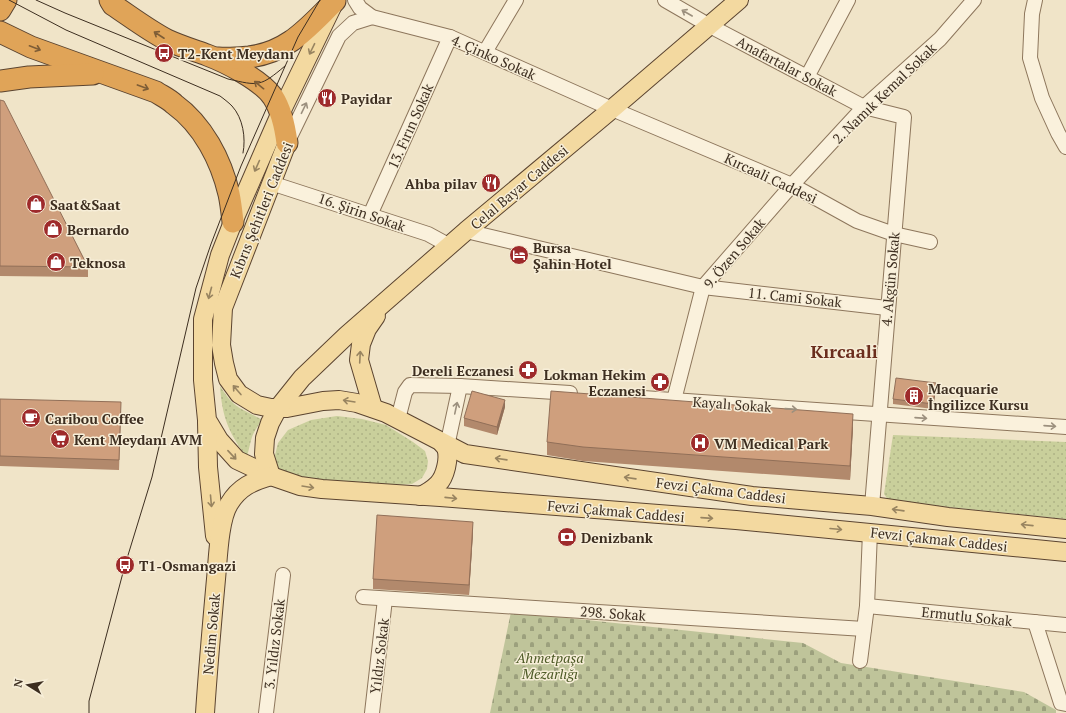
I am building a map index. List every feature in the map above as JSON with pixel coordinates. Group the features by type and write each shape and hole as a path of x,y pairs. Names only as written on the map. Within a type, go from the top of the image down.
{"highway":[{"path":"0,10 6,0"},
{"path":"207,55 232,59 262,56 282,48 298,37 340,0"},
{"path":"108,2 166,40 207,55 240,70 259,84 272,96 281,112 287,143"},
{"path":"0,32 31,47 156,92 175,104 198,126 209,142 224,176 230,195 232,222"},
{"path":"0,81 29,76 106,74"}],"main road":[{"path":"218,554 212,515 208,467 207,420 203,380 203,319 220,255 232,222 281,112 340,0"},
{"name":"Celal Bayar Caddesi","path":"271,476 264,454 265,438 274,408 302,378 347,335 466,231 739,0"},
{"name":"Kıbrıs Şehitleri Caddesi","path":"274,408 257,406 239,394 228,379 221,345 223,308 287,143"},
{"path":"386,413 359,360 361,344 367,329 387,301"},
{"path":"274,408 287,408 323,401 339,400 357,403 386,413"},
{"name":"Fevzi Çakma Caddesi","path":"386,413 465,454 744,494 872,506 948,517 1066,529"},
{"name":"Fevzi Çakmak Caddesi","path":"207,420 219,440 237,460 271,476 300,486 322,489 736,520 1066,552"},
{"path":"420,496 428,492 439,483 447,459 445,444"},
{"path":"218,554 223,518 228,505 235,494 243,487 271,476"},
{"name":"Nedim Sokak","path":"205,713 218,554"}],"street":[{"path":"340,0 360,8 372,17"},
{"path":"485,52 516,0"},
{"name":"Anafartalar Sokak","path":"665,0 710,26 864,107"},
{"path":"807,77 848,0"},
{"name":"2. Namık Kemal Sokak","path":"792,185 864,107 940,39 974,0"},
{"path":"1035,0 1032,14 1030,58 1042,98 1066,147"},
{"name":"4. Çinko Sokak","path":"372,17 450,37 612,109"},
{"name":"Kıbrıs Şehitleri Caddesi","path":"287,143 339,36 353,23 372,17"},
{"name":"13. Fırın Sokak","path":"370,215 450,37"},
{"name":"4. Akgün Sokak","path":"864,107 904,117 887,308 872,506"},
{"name":"Kırcaali Caddesi","path":"612,109 792,185 857,221 894,234 930,242"},
{"name":"16. Şirin Sokak","path":"271,183 428,234 450,246"},
{"name":"9. Özen Sokak","path":"674,400 703,287 792,185"},
{"name":"11. Cami Sokak","path":"466,231 703,287 887,308"},
{"path":"386,413 410,385 460,386 587,394"},
{"path":"445,444 460,386"},
{"name":"Kayalı Sokak","path":"627,397 1066,427"},
{"path":"860,661 867,606 870,532"},
{"name":"3. Yıldız Sokak","path":"266,713 283,576"},
{"name":"298. Sokak","path":"362,597 864,629"},
{"name":"Yıldız Sokak","path":"372,713 385,599"},
{"name":"Ermutlu Sokak","path":"867,606 1066,625"},
{"path":"1035,622 1064,704"}],"green space":[{"path":"220,386 233,403 261,419 252,437 247,456 230,431 222,406"},
{"path":"337,416 362,419 386,425 413,442 425,451 428,461 427,469 422,478 412,484 396,485 320,482 284,475 276,466 275,455 278,443 288,430 311,420"},
{"path":"893,435 1066,442 1066,519 889,501 884,494"},
{"name":"Ahmetpaşa Mezarlığı","path":"511,612 803,643 841,663 1024,692 1056,710 1056,713 490,713"}],"building":[{"path":"0,100 4,101 88,267 0,266"},
{"name":"Macquarie İngilizce Kursu","path":"896,378 936,383 933,404 893,399"},
{"path":"472,391 505,400 497,427 464,418"},
{"name":"VM Medical Park","path":"551,391 853,414 850,466 583,447 547,442"},
{"name":"Kent Meydanı AVM","path":"0,399 121,402 119,460 0,456"},
{"path":"377,515 473,522 469,585 373,579"}],"tram line":[{"path":"9,0 66,30 220,96 232,106 239,116 244,135 243,153"},
{"path":"36,0 228,79 253,84 259,83 270,78 285,66"},
{"path":"89,713 89,701 125,565 152,477 196,288 241,166 298,37 320,0"}],"place":[{"name":"T2-Kent Meydanı","path":"164,53"},
{"name":"Payidar","path":"327,98"},
{"name":"Ahba pilav","path":"491,183"},
{"name":"Saat&Saat","path":"36,204"},
{"name":"Bernardo","path":"53,229"},
{"name":"Bursa Şahin Hotel","path":"519,255"},
{"name":"Teknosa","path":"56,262"},
{"name":"Dereli Eczanesi","path":"528,370"},
{"name":"Lokman Hekim Eczanesi","path":"660,382"},
{"name":"Macquarie İngilizce Kursu","path":"914,396"},
{"name":"Caribou Coffee","path":"31,418"},
{"name":"Kent Meydanı AVM","path":"60,439"},
{"name":"VM Medical Park","path":"700,443"},
{"name":"Denizbank","path":"567,537"},
{"name":"T1-Osmangazi","path":"125,565"}],"district":[{"name":"Kırcaali","path":"844,351"}]}
